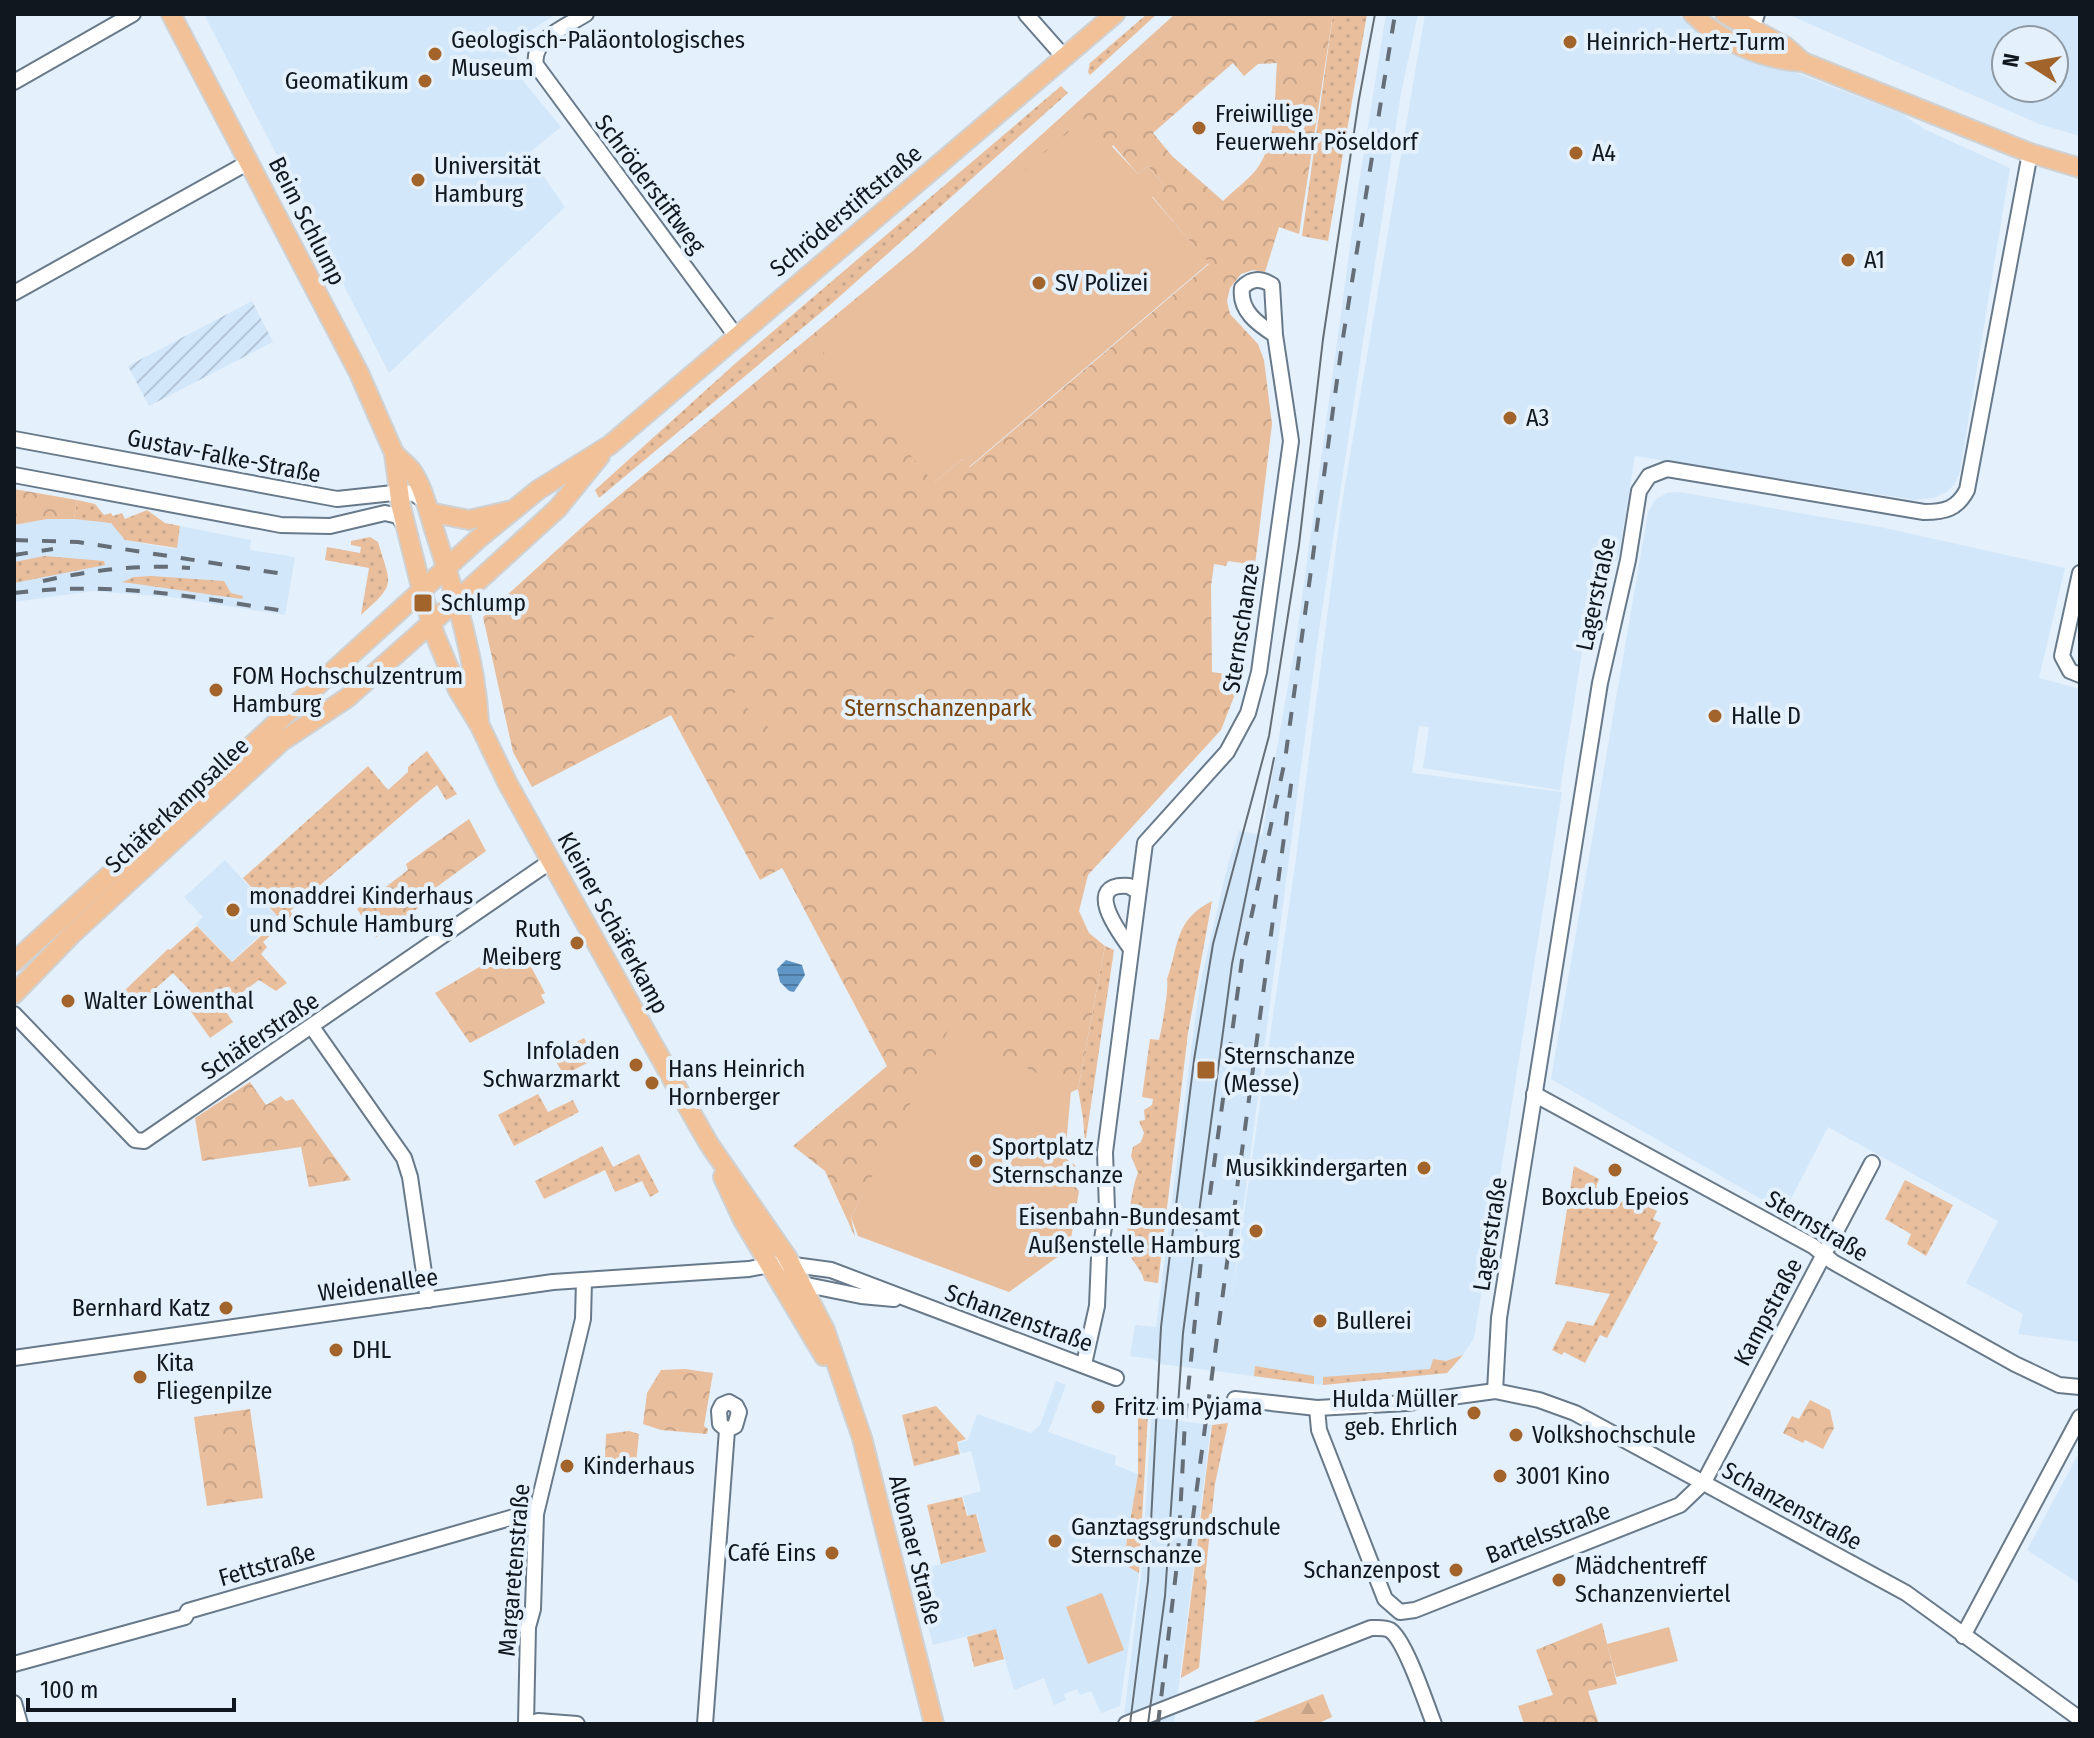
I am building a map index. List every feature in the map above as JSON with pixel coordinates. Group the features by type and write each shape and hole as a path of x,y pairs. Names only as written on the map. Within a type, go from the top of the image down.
{"main road":[{"name":"Beim Schlump","path":"171,14 367,389 394,453 405,527 431,623"},
{"name":"Schröderstiftstraße","path":"446,568 538,490 610,445 1115,14"},
{"path":"1693,14 1726,38 1780,61 1803,62 2030,153 2080,168"},
{"path":"1742,20 1786,47 1803,62"},
{"name":"Schröderstiftstraße","path":"456,601 558,508 610,445"},
{"name":"Beim Schlump","path":"394,453 413,472 427,506 456,601"},
{"path":"427,506 469,520 493,516 517,507"},
{"name":"Schäferkampsallee","path":"14,962 446,568"},
{"name":"Schäferkampsallee","path":"14,994 71,935 282,741 347,698 456,601"},
{"name":"Kleiner Schäferkamp","path":"456,601 475,678 479,724"},
{"name":"Kleiner Schäferkamp","path":"431,623 458,690 709,1144 733,1200 774,1271"},
{"name":"Kleiner Schäferkamp","path":"709,1144 776,1239 802,1284"},
{"name":"Altonaer Straße","path":"774,1271 844,1390"},
{"name":"Altonaer Straße","path":"802,1284 825,1330 862,1438 934,1724"}],"street":[{"path":"14,82 133,14"},
{"name":"Schröderstiftweg","path":"586,14 545,40 535,55 538,70 736,336"},
{"path":"1026,14 1064,57"},
{"path":"1742,20 1755,51"},
{"name":"Lagerstraße","path":"1495,1391 1499,1318 1534,1094 1600,683 1628,560 1639,491 1649,476 1667,469 1924,512 1953,508 1967,490 2030,153"},
{"path":"14,293 249,162"},
{"name":"Sternschanze","path":"1084,1364 1097,1306 1099,1257 1107,1209 1105,1152 1145,843 1227,752 1253,701 1291,441 1275,335"},
{"name":"Gustav-Falke-Straße","path":"14,439 337,499 411,493 427,506"},
{"path":"14,475 281,525 330,526 385,513 398,516 405,527"},
{"path":"2080,573 2062,656 2070,671 2080,675"},
{"name":"Schäferstraße","path":"17,1017 135,1140 144,1141 551,861"},
{"path":"1131,949 1114,925 1106,906 1109,893 1118,886 1129,886 1137,891"},
{"path":"312,1027 404,1158 410,1177 428,1300"},
{"name":"Sternstraße","path":"1534,1094 1813,1246 1833,1262 2015,1364 2059,1385 2080,1387"},
{"name":"Kampstraße","path":"1704,1482 1872,1163"},
{"path":"776,1239 831,1270"},
{"name":"Schanzenstraße","path":"791,1263 831,1270 1116,1378"},
{"name":"Weidenallee","path":"14,1358 584,1280 749,1269 774,1271 791,1263"},
{"name":"Schanzenstraße","path":"774,1271 802,1284 861,1296 907,1300"},
{"name":"Margaretenstraße","path":"528,1724 528,1627 533,1609 536,1514 583,1319 584,1280"},
{"name":"Schanzenstraße","path":"1235,1399 1317,1408 1407,1403 1495,1391 1539,1400 1575,1413 1906,1593 2076,1714"},
{"name":"Bartelsstraße","path":"1317,1408 1319,1430 1385,1599 1400,1612 1415,1610 1493,1577 1656,1516 1680,1505 1704,1482"},
{"path":"1963,1636 2080,1417"},
{"path":"705,1724 727,1430"},
{"name":"Fettstraße","path":"14,1664 185,1617 188,1611 517,1516 536,1514"},
{"path":"1126,1724 1371,1628 1381,1627 1391,1631 1403,1646 1434,1724"},
{"path":"14,1703 20,1724"},
{"path":"528,1724 541,1721 577,1724"}],"shaded area":[{"name":"Universität Hamburg","path":"204,14 556,14 527,33 517,56 524,82 561,127 528,154 565,207 389,373"},
{"path":"1386,14 1418,14 1401,93 1318,637 1230,1310 1296,858 1341,509 1425,14 1675,14 1745,53 1902,114 1924,129 2010,168 1960,471 1947,492 1933,498 1915,500 1635,456 1618,559 1606,572 1593,570 1560,790 1423,768 1429,727 1419,726 1412,773 1562,792 1474,1338 1447,1373 1323,1385 1161,1364 1153,1359 1130,1356 1135,1325 1156,1327 1199,989 1228,864 1239,831 1262,835 1297,634 1358,189"},
{"path":"1787,14 2080,14 2080,136 2039,124 1993,104 2070,104 2070,24 1990,24 1990,103"},
{"path":"252,301 273,342 149,406 128,366"},
{"path":"1679,492 1880,527 2065,568 2039,678 2080,689 2080,1342 2018,1334 2023,1314 1966,1283 1998,1221 1828,1127 1784,1212 1551,1079 1648,512 1655,500 1667,493"},
{"path":"47,519 112,523 125,540 174,549 177,548 180,526 251,540 250,550 295,557 285,615 170,597 93,591 14,602 14,525"},
{"name":"monaddrei Kinderhaus und Schule Hamburg","path":"225,860 278,918 232,961 196,924 203,917 184,897"},
{"name":"Ganztagsgrundschule Sternschanze","path":"1056,1381 1066,1385 1048,1432 1116,1456 1115,1465 1138,1474 1123,1563 1139,1573 1120,1706 1101,1713 1091,1691 1080,1695 1077,1689 1064,1694 1066,1700 1054,1705 1044,1678 1014,1690 996,1629 933,1645 914,1571 986,1553 977,1514 968,1516 963,1496 981,1491 971,1451 961,1453 958,1443 968,1440 977,1414 1031,1433 1040,1425"},
{"path":"1151,1417 1211,1425 1174,1724 1123,1724 1142,1567"},
{"path":"2080,1451 2080,1584 2027,1550"}],"green space":[{"path":"1147,14 1157,14 1090,75 1090,63"},
{"name":"Sternschanzenpark","path":"1175,14 1333,14 1299,234 1279,227 1265,272 1253,270 1241,274 1230,288 1227,301 1230,314 1258,344 1264,360 1272,424 1255,565 1228,561 1226,566 1214,564 1211,586 1212,672 1239,676 1239,684 1221,730 1088,875 1079,911 1089,933 1105,946 1078,1089 867,1187 851,1217 855,1237 825,1171 793,1146 887,1066 782,868 760,880 671,715 532,787 513,752 483,617 591,519 914,250","holes":["1233,63 1244,76 1258,64 1277,63 1275,105 1272,133 1263,159 1256,170 1223,201 1172,156 1153,133","1113,145 1138,174 1148,166 1164,185 1152,196 1209,264 970,467 962,459 934,483"]},
{"path":"1333,14 1367,14 1328,241 1302,236"},
{"path":"1061,86 1068,93 830,305 599,498 595,490 737,362"},
{"name":"SV Polizei","path":"1085,118 1138,174 1148,166 1164,185 1152,197 1209,263 969,467 962,459 934,483 818,346"},
{"path":"14,489 77,500 74,519 47,519 14,525"},
{"path":"77,500 95,504 104,515 122,513 125,519 147,510 165,523 180,526 177,548 125,540 111,523 74,519"},
{"path":"370,537 378,542 388,583 381,596 361,615 369,568 325,560 327,547 360,553 361,547 351,545 351,541"},
{"path":"45,556 104,561 105,565 14,583 14,562"},
{"path":"134,577 224,581 231,593 243,596 242,599 122,582"},
{"path":"775,617 783,625 731,676 724,667"},
{"path":"741,685 795,734 786,743 733,695"},
{"path":"427,751 457,794 446,800 437,785 290,911 293,915 263,942 267,947 261,954 287,983 276,991 259,980 229,1002 230,1005 224,1009 233,1022 210,1038 187,1006 196,997 173,973 136,1006 123,992 197,926 232,962 280,919 243,878 368,766 388,790"},
{"path":"469,819 486,851 427,894 427,902 376,937 357,909 408,870 406,864"},
{"path":"1212,901 1188,1033 1158,1283 1144,1281 1129,1253 1127,1236 1138,1173 1131,1156 1133,1147 1141,1142 1144,1133 1139,1121 1145,1120 1144,1110 1152,1105 1153,1099 1142,1097 1150,1039 1159,1040 1167,979 1184,925 1200,908"},
{"path":"519,944 545,993 541,995 545,1003 470,1043 435,993"},
{"path":"1105,946 1114,950 1085,1145 1078,1089"},
{"name":"Sportplatz Sternschanze","path":"949,1029 1071,1090 1065,1158 1075,1165 1078,1173 1072,1183 1063,1253 1009,1292 858,1236 851,1217"},
{"path":"584,1038 595,1059 564,1075 552,1055"},
{"path":"250,1082 266,1105 281,1096 286,1101 293,1099 351,1180 309,1187 301,1147 202,1161 195,1118"},
{"path":"538,1094 548,1112 573,1100 579,1112 514,1146 498,1115"},
{"path":"602,1146 613,1167 639,1154 659,1192 650,1197 642,1181 615,1192 605,1170 544,1199 535,1181"},
{"path":"1574,1166 1599,1179 1596,1187 1622,1202 1627,1195 1657,1211 1653,1219 1661,1223 1653,1239 1658,1242 1607,1338 1600,1335 1585,1363 1564,1352 1562,1355 1552,1350 1567,1321 1593,1326 1610,1294 1555,1284"},
{"path":"1905,1180 1953,1205 1926,1256 1907,1244 1911,1234 1885,1219"},
{"path":"1072,1183 1079,1191 1070,1245 1063,1253 1049,1228"},
{"path":"1463,1355 1447,1373 1323,1385 1323,1377 1430,1369 1433,1359 1446,1361"},
{"path":"1255,1366 1314,1376 1314,1384 1254,1376"},
{"path":"661,1370 713,1373 704,1426 708,1429 707,1434 661,1430 643,1424 647,1393"},
{"path":"1810,1400 1830,1410 1834,1428 1823,1449 1783,1433 1792,1416 1799,1419"},
{"path":"936,1406 966,1439 957,1442 960,1454 914,1466 902,1415"},
{"path":"250,1409 263,1498 207,1506 194,1417"},
{"path":"1138,1412 1148,1414 1139,1573 1123,1564 1138,1474"},
{"path":"1228,1423 1215,1484 1199,1668 1181,1678 1212,1425"},
{"path":"629,1431 639,1434 636,1463 605,1459 606,1434"},
{"path":"962,1497 967,1516 976,1514 986,1552 941,1564 927,1505"},
{"path":"1102,1593 1124,1650 1088,1664 1066,1607"},
{"path":"1602,1623 1617,1684 1588,1691 1599,1724 1524,1724 1518,1706 1553,1695 1536,1650"},
{"path":"1669,1627 1678,1661 1616,1677 1607,1644"},
{"path":"996,1629 1004,1659 974,1667 967,1637"},
{"path":"1323,1694 1332,1717 1317,1724 1248,1724"}],"water":[{"path":"786,960 802,965 805,975 794,992 780,982 777,969"}],"tram line":[{"path":"1130,1724 1148,1581 1161,1327 1194,1060 1213,944 1269,736 1299,545 1323,339 1375,14"},
{"path":"1148,1724 1165,1596 1183,1333 1232,964 1274,758"}],"railway":[{"path":"1158,1724 1178,1556 1185,1420 1201,1260 1242,960 1285,760 1342,344 1395,14"},
{"path":"14,540 78,542 290,575"},
{"path":"14,555 53,549"},
{"path":"43,581 116,569 190,568"},
{"path":"14,593 117,589 284,611"},
{"path":"1189,1547 1293,770"}],"place":[{"name":"Heinrich-Hertz-Turm","path":"1570,42"},
{"name":"Geologisch-Paläontologisches Museum","path":"435,54"},
{"name":"Geomatikum","path":"425,81"},
{"name":"Freiwillige Feuerwehr Pöseldorf","path":"1199,128"},
{"name":"A4","path":"1576,153"},
{"name":"Universität Hamburg","path":"418,180"},
{"name":"A1","path":"1848,260"},
{"name":"SV Polizei","path":"1039,283"},
{"name":"A3","path":"1510,418"},
{"name":"Schlump","path":"423,603"},
{"name":"FOM Hochschulzentrum Hamburg","path":"216,690"},
{"name":"Halle D","path":"1715,716"},
{"name":"monaddrei Kinderhaus und Schule Hamburg","path":"233,910"},
{"name":"Ruth Meiberg","path":"577,943"},
{"name":"Walter Löwenthal","path":"68,1001"},
{"name":"Infoladen Schwarzmarkt","path":"636,1065"},
{"name":"Sternschanze (Messe)","path":"1206,1070"},
{"name":"Hans Heinrich Hornberger","path":"652,1083"},
{"name":"Sportplatz Sternschanze","path":"976,1161"},
{"name":"Musikkindergarten","path":"1424,1168"},
{"name":"Boxclub Epeios","path":"1615,1170"},
{"name":"Eisenbahn-Bundesamt Außenstelle Hamburg","path":"1256,1231"},
{"name":"Bernhard Katz","path":"226,1308"},
{"name":"Bullerei","path":"1320,1321"},
{"name":"DHL","path":"336,1350"},
{"name":"Kita Fliegenpilze","path":"140,1377"},
{"name":"Fritz im Pyjama","path":"1098,1407"},
{"name":"Hulda Müller geb. Ehrlich","path":"1474,1413"},
{"name":"Volkshochschule","path":"1516,1435"},
{"name":"Kinderhaus","path":"567,1466"},
{"name":"3001 Kino","path":"1500,1476"},
{"name":"Ganztagsgrundschule Sternschanze","path":"1055,1541"},
{"name":"Café Eins","path":"832,1553"},
{"name":"Schanzenpost","path":"1456,1570"},
{"name":"Mädchentreff Schanzenviertel","path":"1559,1580"}]}
